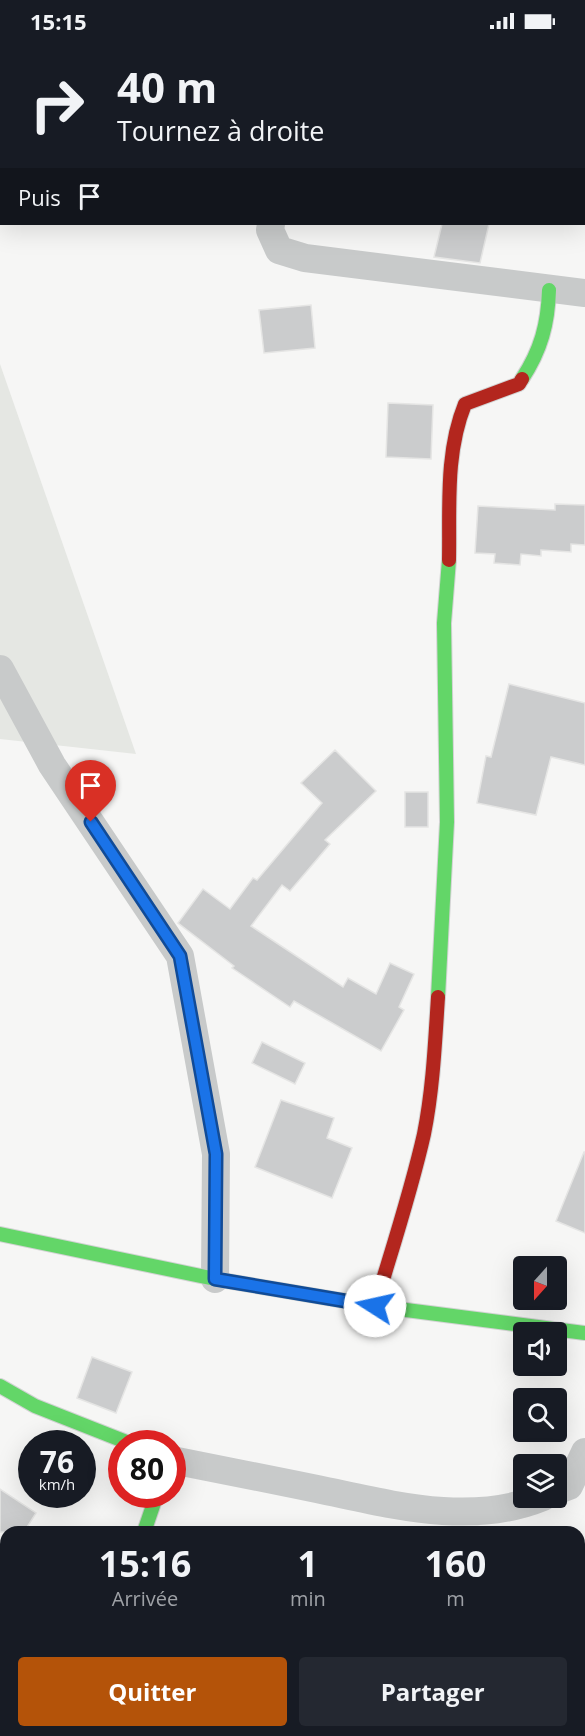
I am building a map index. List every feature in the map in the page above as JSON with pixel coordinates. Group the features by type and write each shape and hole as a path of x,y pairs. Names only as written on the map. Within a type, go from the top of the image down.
{"main road":[{"path":"375,1306 413,1179 424,1132 434,1064 447,822 444,623 449,575 451,455 456,426 465,404 519,384 533,362 548,320 549,290"},
{"path":"0,1234 215,1279 375,1306 585,1333"},
{"path":"0,1386 35,1406 108,1435"},
{"path":"146,1526 153,1508"}],"street":[{"path":"271,225 270,230 279,250 305,258 585,293"},
{"path":"0,669 52,765 180,956 216,1154 215,1279"},
{"path":"567,1487 585,1452"},
{"path":"186,1463 422,1510 472,1511 513,1505"}],"shaded area":[{"path":"0,364 136,754 0,739"}],"building":[{"path":"442,225 489,225 480,263 434,257"},
{"path":"311,305 315,348 264,353 259,310"},
{"path":"388,403 433,405 431,459 386,457"},
{"path":"555,504 585,505 585,545 571,544 571,552 541,550 541,556 521,554 520,565 494,563 495,554 475,553 478,506 555,510"},
{"path":"509,684 585,703 585,765 551,757 536,815 477,803 486,756 491,757"},
{"path":"335,750 376,791 325,840 330,844 290,891 282,885 251,926 343,987 348,978 376,994 390,963 414,974 399,1007 404,1010 381,1051 294,1001 290,1007 232,968 234,966 178,923 203,889 230,909 253,878 257,880 322,803 301,783"},
{"path":"405,792 428,792 428,827 405,827"},
{"path":"262,1042 305,1063 295,1084 252,1063"},
{"path":"281,1100 334,1118 327,1138 352,1148 332,1198 255,1167"},
{"path":"585,1152 585,1233 556,1221"},
{"path":"92,1357 132,1372 116,1413 77,1398"},
{"path":"0,1489 18,1501 18,1508 28,1508 36,1513 28,1526 0,1526"}],"traffic: fast":[{"path":"522,379 534,358 542,336 549,290"},
{"path":"438,997 447,822 444,623 449,560"},
{"path":"0,1234 215,1279 375,1306 585,1333"},
{"path":"0,1386 35,1406 108,1435"},
{"path":"146,1526 152,1508"}],"traffic: jam":[{"path":"449,560 451,461 465,404 519,384 522,379"},
{"path":"375,1306 424,1134 432,1083 438,997"}],"route":[{"path":"91,822 180,956 216,1154 215,1279 375,1306"}]}
